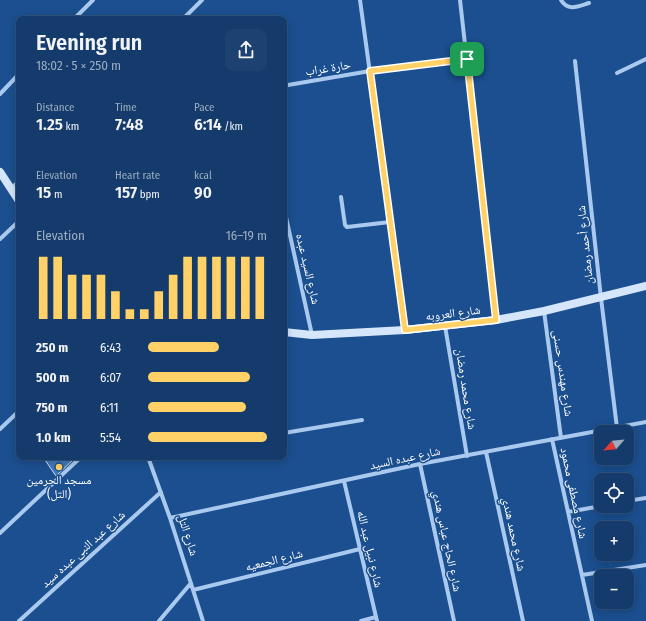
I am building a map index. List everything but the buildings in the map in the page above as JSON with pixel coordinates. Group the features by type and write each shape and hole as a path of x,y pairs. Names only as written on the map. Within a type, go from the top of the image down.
{"street":[{"path":"77,16 93,0"},
{"path":"186,16 202,0"},
{"path":"360,0 405,330"},
{"path":"460,0 496,320"},
{"path":"561,0 564,5 569,8 589,2"},
{"name":"حارة غراب","path":"288,85 370,71 467,59"},
{"path":"617,73 646,59"},
{"name":"شارع أحمد رمضان","path":"575,61 617,425"},
{"path":"0,94 16,77"},
{"path":"0,172 16,196"},
{"path":"11,189 16,184"},
{"path":"341,197 345,224 347,227 390,222"},
{"name":"شارع السيد عبده","path":"287,222 312,335"},
{"path":"0,239 16,224"},
{"name":"شارع العروبه","path":"287,332 312,335 405,330 496,320 544,311 646,286"},
{"name":"شارع مهندس حسنى","path":"544,311 561,438"},
{"name":"شارع محمد رمضان","path":"445,326 466,456"},
{"path":"0,429 16,414"},
{"path":"287,432 362,420"},
{"name":"شارع عبده السيد","path":"632,425 646,422"},
{"name":"شارع عبده السيد","path":"170,518 420,464 594,432"},
{"name":"شارع مصطفى محمود","path":"552,440 592,621"},
{"name":"شارع محمد هندي","path":"486,452 522,621"},
{"path":"0,533 78,460"},
{"name":"شارع التل","path":"149,460 170,518 203,621"},
{"name":"شارع الحاج عباس هندي","path":"420,464 454,621"},
{"name":"شارع نبيل عبد الله","path":"344,481 376,619"},
{"name":"شارع عبد النبى عبده سيد","path":"19,621 161,492"},
{"path":"634,500 646,498"},
{"path":"568,512 594,507"},
{"name":"شارع الجمعيه","path":"193,590 360,549"},
{"path":"582,575 646,565"},
{"path":"158,621 191,583"},
{"path":"362,621 376,619"}],"place":[{"name":"مسجد الحرمين (التل)","path":"59,467"}],"route":[{"path":"467,59 496,320 405,330 370,71 467,59"}]}
